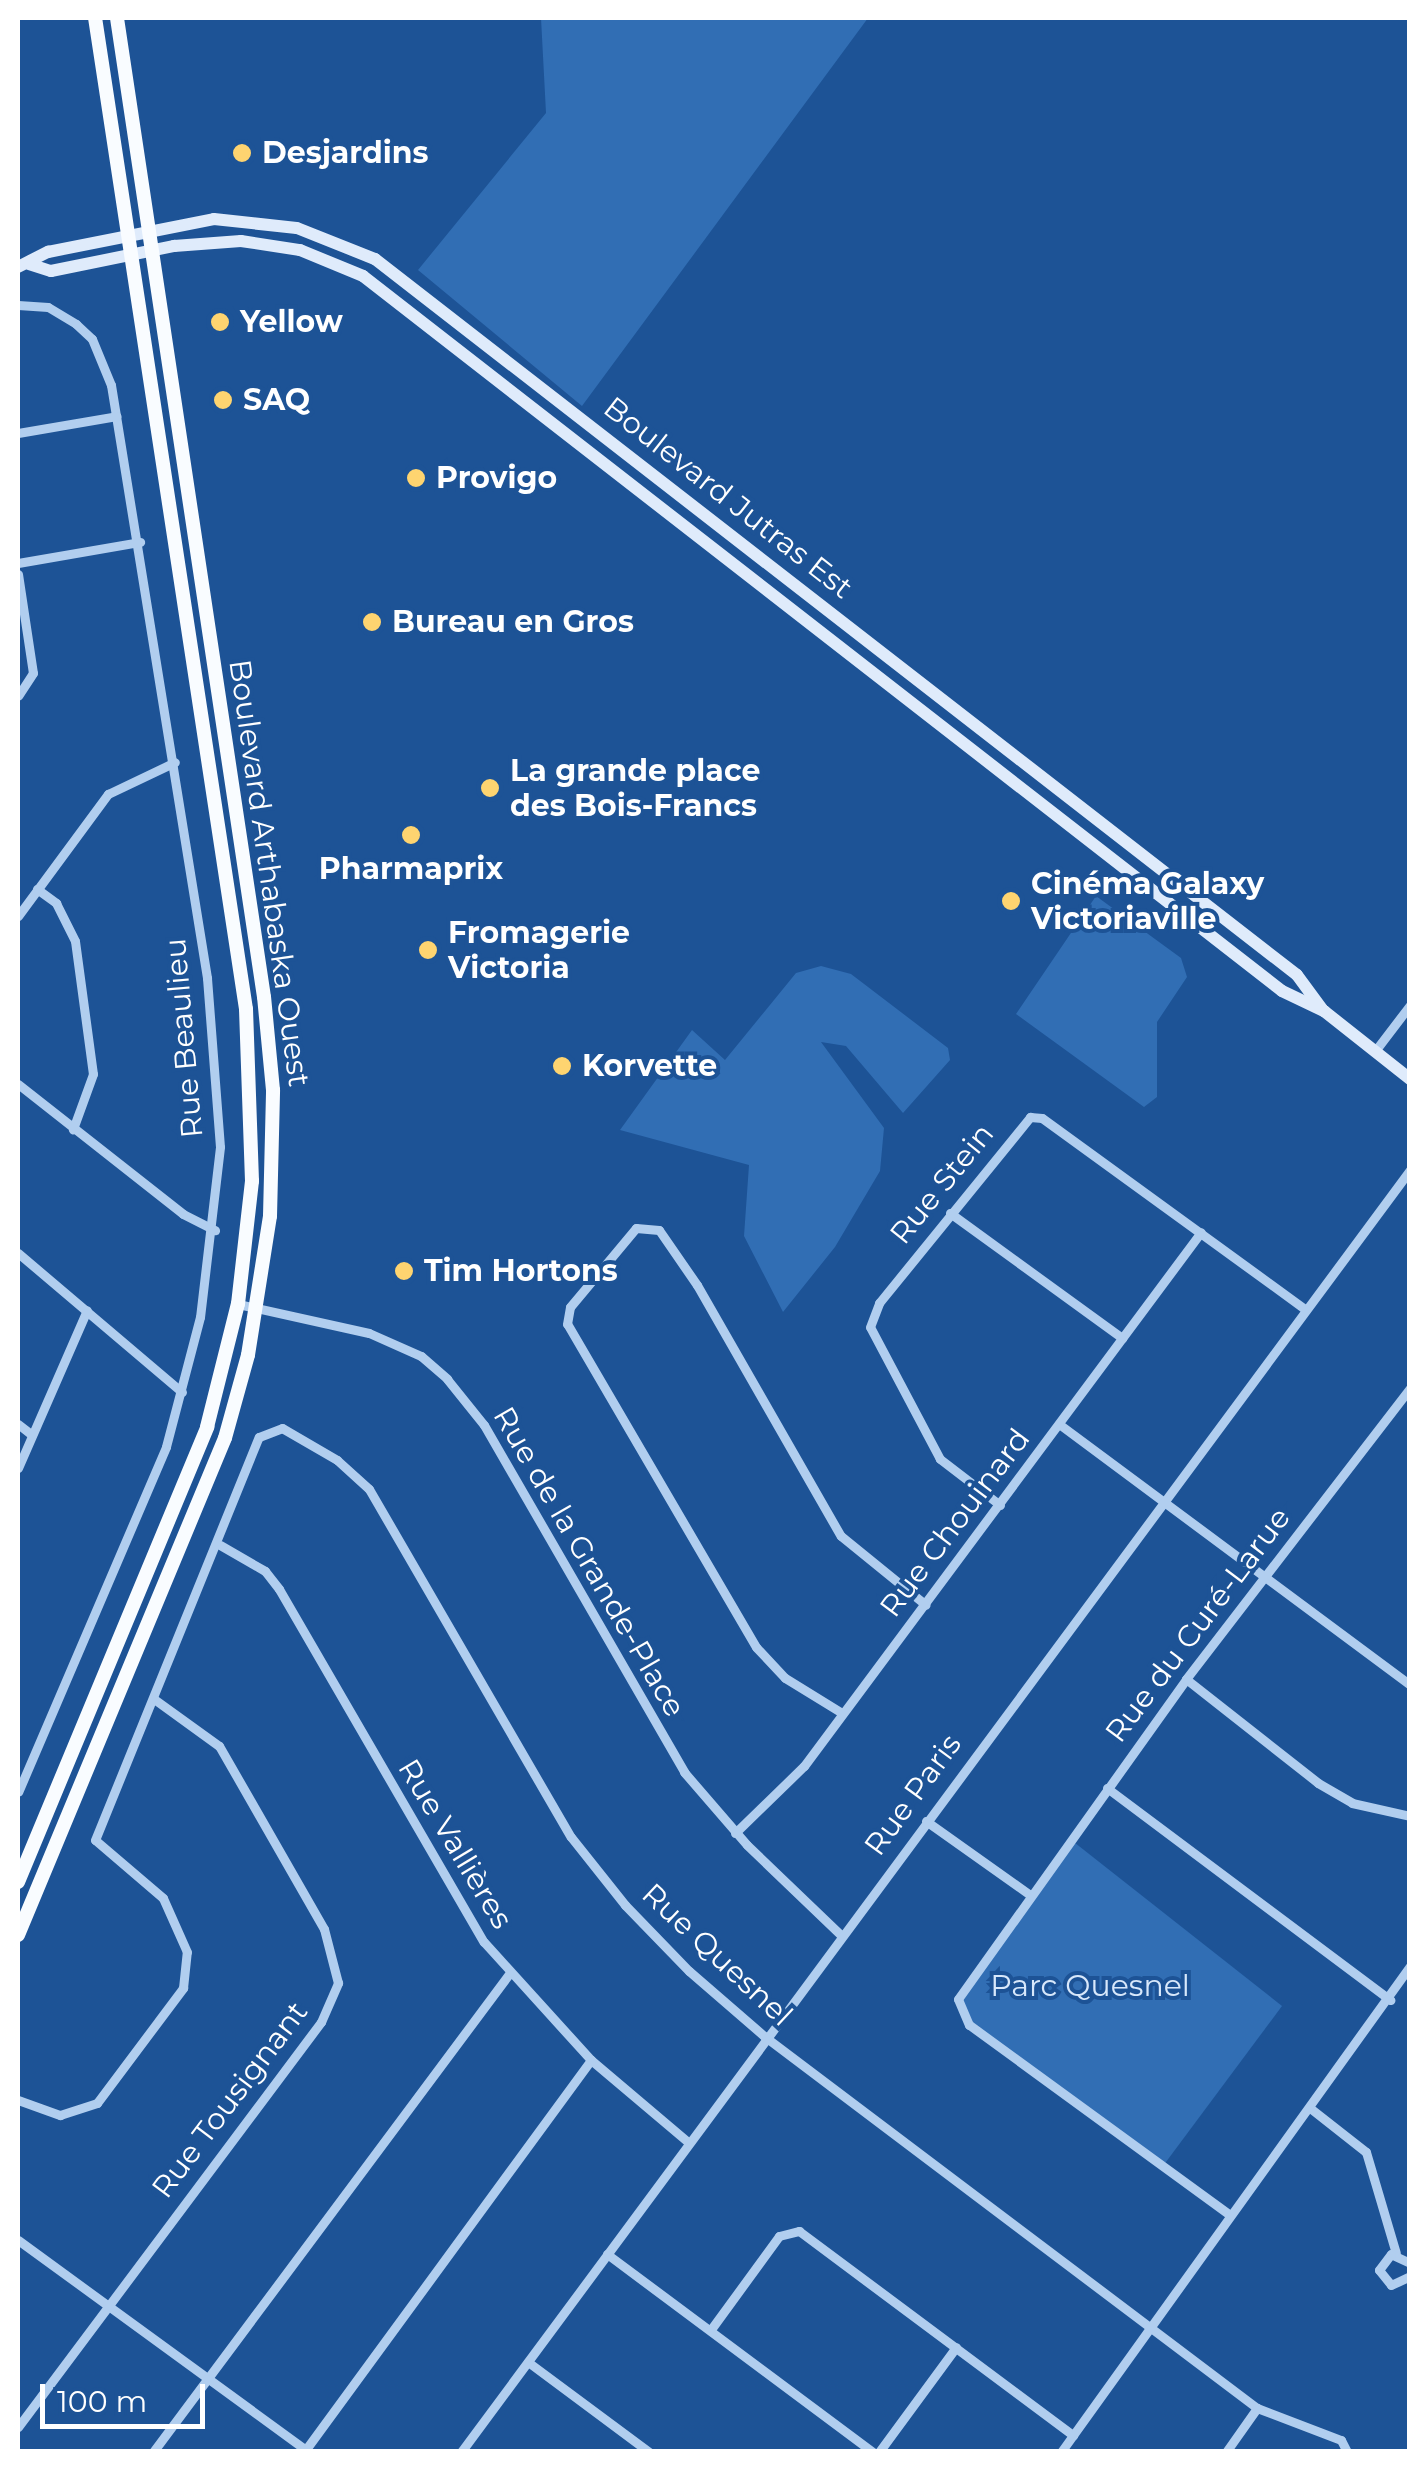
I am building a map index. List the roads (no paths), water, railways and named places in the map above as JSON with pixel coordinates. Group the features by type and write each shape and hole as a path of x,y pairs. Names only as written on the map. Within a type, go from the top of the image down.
{"main road":[{"name":"Boulevard Arthabaska Ouest","path":"18,1882 187,1483 238,1304 252,1181 251,1058 95,18"},
{"name":"Boulevard Arthabaska Ouest","path":"18,1936 205,1492 257,1308 273,1156 268,1029 117,18"},
{"name":"Boulevard Jutras Est","path":"23,265 48,252 148,228 214,220 268,223 348,245 400,274 1297,975 1324,1010 1410,1079"},
{"name":"Boulevard Jutras Est","path":"23,265 50,271 152,250 269,244 364,276 1282,991 1324,1010"}],"street":[{"name":"Rue Beaulieu","path":"18,304 48,307 92,339 104,360 140,542 175,762 218,1087 215,1230 182,1392 142,1510 18,1792"},
{"path":"18,434 117,416"},
{"path":"18,563 140,542"},
{"path":"18,574 34,673 18,696"},
{"path":"18,916 108,794 175,762"},
{"path":"37,889 56,904 75,941 93,1074 73,1129"},
{"path":"1374,1051 1410,1004"},
{"path":"18,1084 183,1214 215,1230"},
{"name":"Rue Stein","path":"1000,1505 940,1458 870,1328 880,1303 1030,1117 1042,1118 1305,1309"},
{"name":"Rue Paris","path":"461,2452 764,2036 1410,1170"},
{"path":"950,1213 1122,1338"},
{"path":"842,1713 785,1678 756,1647 567,1324 570,1307 636,1228 649,1224 697,1285 842,1536 926,1605"},
{"name":"Rue Chouinard","path":"735,1833 788,1786 1201,1232"},
{"path":"18,1254 182,1392"},
{"name":"Rue de la Grande-Place","path":"238,1304 369,1333 421,1356 447,1379 500,1451 658,1734 735,1833 841,1935"},
{"path":"18,1468 88,1310"},
{"name":"Rue du Curé-Larue","path":"1230,2215 961,2014 962,1989 1186,1678 1410,1388"},
{"path":"18,1424 31,1434"},
{"path":"1059,1424 1410,1685"},
{"name":"Rue Quesnel","path":"220,1545 259,1437 272,1426 338,1460 369,1489 571,1837 651,1934 764,2036 1258,2408 1341,2440 1347,2452"},
{"path":"18,2100 60,2115 97,2103 177,2000 187,1977 187,1952 163,1898 95,1840 220,1545"},
{"name":"Rue Vallières","path":"220,1545 265,1570 278,1589 447,1887 509,1974 591,2060 687,2141"},
{"path":"1186,1678 1335,1793 1410,1816"},
{"name":"Rue Tousignant","path":"18,2427 321,2022 338,1983 324,1929 219,1746 154,1698"},
{"path":"1107,1788 1390,2000"},
{"path":"926,1822 1030,1895"},
{"path":"1061,2452 1390,2000 1410,1966"},
{"path":"153,2452 509,1974"},
{"path":"18,2240 307,2451 591,2060"},
{"path":"1310,2108 1366,2152 1396,2254 1410,2263"},
{"path":"712,2328 779,2236 799,2231 1073,2435"},
{"path":"606,2254 712,2328 876,2452 956,2347"},
{"path":"1396,2254 1382,2260 1382,2280 1396,2286 1410,2276"},
{"path":"528,2362 650,2452"},
{"path":"1226,2452 1258,2408"}],"place":[{"name":"Desjardins","path":"242,153"},
{"name":"Yellow","path":"220,322"},
{"name":"SAQ","path":"223,400"},
{"name":"Provigo","path":"416,478"},
{"name":"Bureau en Gros","path":"372,622"},
{"name":"La grande place des Bois-Francs","path":"490,788"},
{"name":"Pharmaprix","path":"411,835"},
{"name":"Cinéma Galaxy Victoriaville","path":"1011,901"},
{"name":"Fromagerie Victoria","path":"428,950"},
{"name":"Korvette","path":"562,1066"},
{"name":"Tim Hortons","path":"404,1271"}],"park label":[{"name":"Parc Quesnel","path":"1090,1986"}]}
